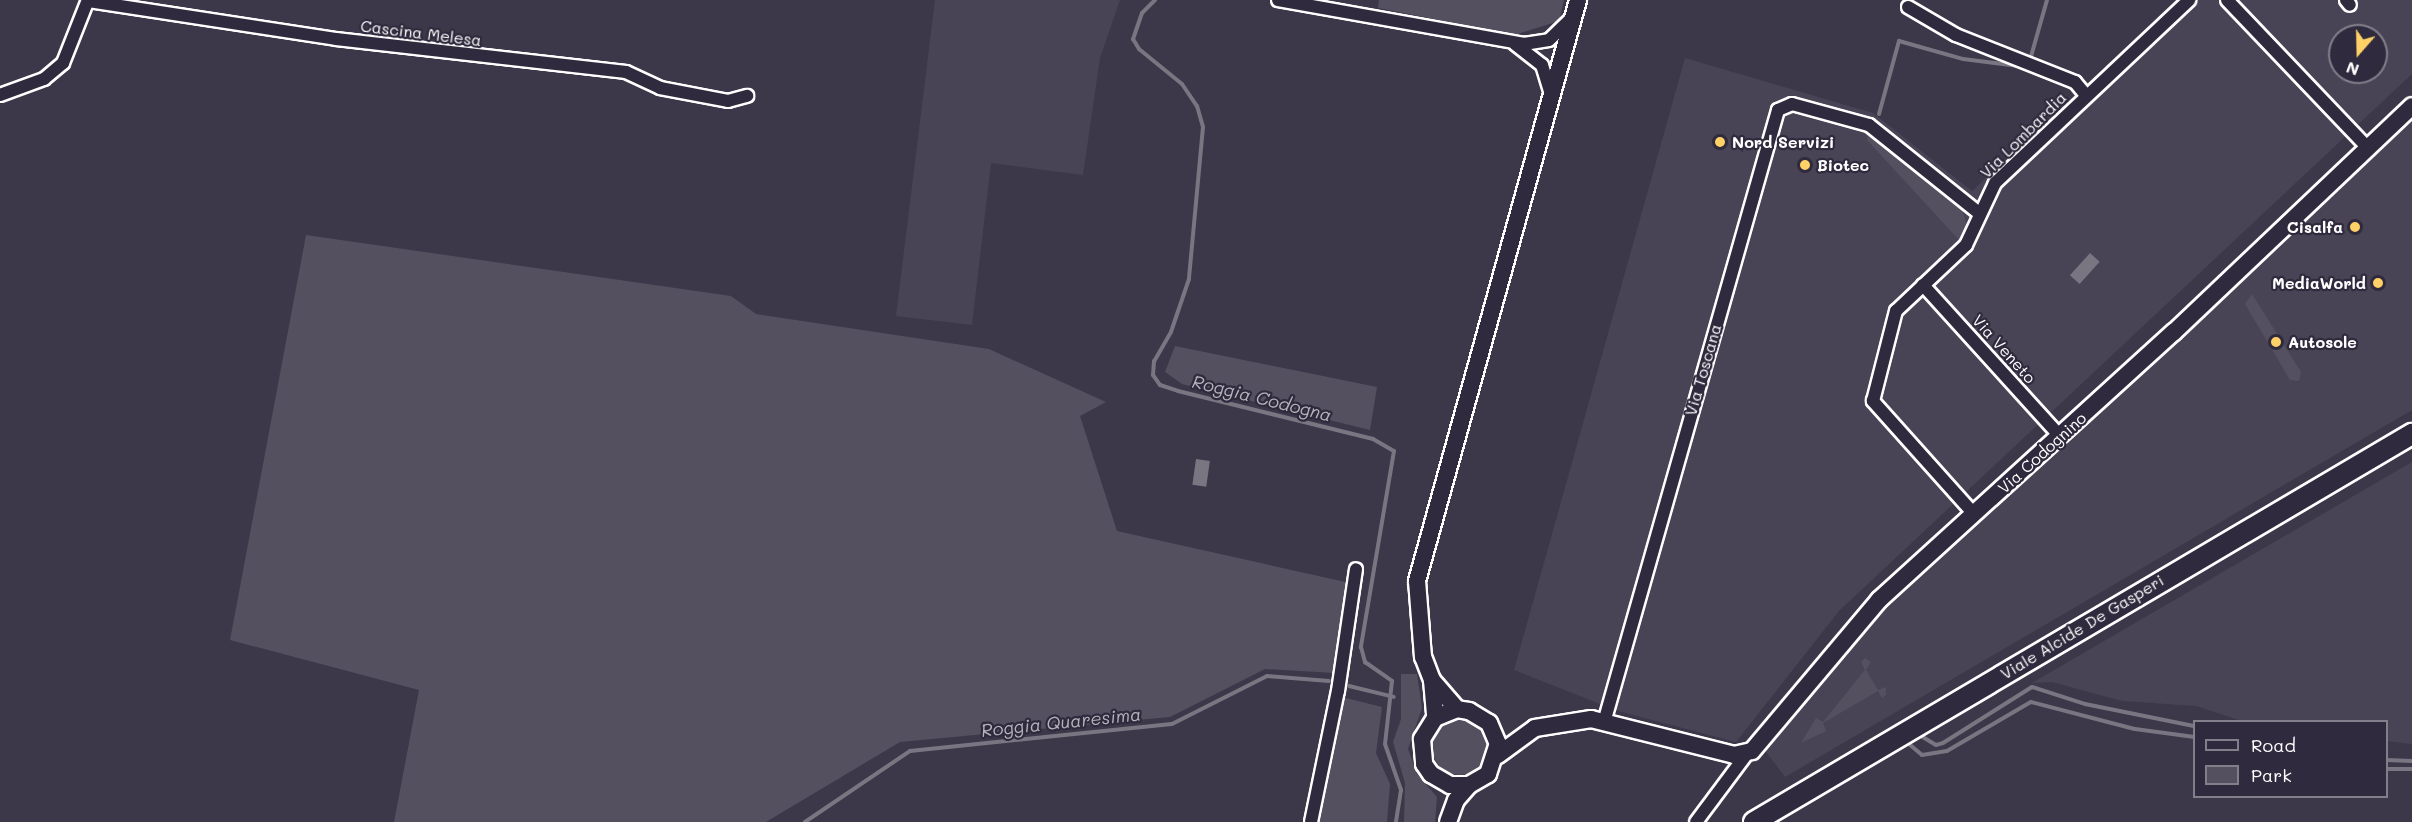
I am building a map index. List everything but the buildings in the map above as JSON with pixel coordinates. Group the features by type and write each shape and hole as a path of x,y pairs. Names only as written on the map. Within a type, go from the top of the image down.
{"main road":[{"name":"Viale Alcide De Gasperi","path":"1754,822 2412,434"}],"street":[{"path":"0,96 44,79 63,63 88,0"},
{"name":"Cascina Melesa","path":"88,0 336,39 626,72 660,88 728,101 747,96"},
{"path":"1278,0 1511,43 1549,40 1576,7"},
{"name":"Via Lombardia","path":"1974,514 1873,401 1896,311 1966,245 1995,183 2188,0"},
{"path":"2227,0 2368,148"},
{"path":"1448,820 1440,782 1424,764 1421,752 1422,739 1435,718 1432,680 1420,639 1417,581 1576,7"},
{"path":"1908,7 1956,35 2068,78 2086,95"},
{"path":"1511,43 1542,65 1550,99"},
{"name":"Via Toscana","path":"1605,719 1778,110 1792,104 1869,125 1980,214"},
{"name":"Via Codognino","path":"1696,822 1746,755 1879,600 2060,436 2412,106"},
{"name":"Via Veneto","path":"1923,285 2060,436"},
{"path":"1311,822 1338,691 1356,569"},
{"path":"1432,680 1457,710"},
{"path":"1435,718 1457,710 1469,711 1489,723 1535,728 1576,719 1605,719 1746,755"},
{"path":"1489,723 1498,755"},
{"path":"1448,820 1456,800 1469,786 1488,774 1498,755 1535,728"},
{"path":"1440,782 1469,786"}],"shaded area":[{"path":"935,0 1120,0 1100,58 1083,175 991,163 972,325 896,316"},
{"path":"2177,0 2412,0 2412,74 1839,611 1736,742 1618,711 1514,670 1685,58 1873,113 1972,191"},
{"path":"2412,108 2412,410 1785,777 1764,749 1871,621 2189,332"},
{"path":"2090,253 2100,262 2080,284 2070,275"},
{"path":"1196,459 1210,461 1206,487 1192,485"},
{"path":"2412,462 2412,744 2388,741 2388,720 2239,720 2196,706 2122,701 2052,682 2032,683"}],"green space":[{"path":"1379,0 1564,0 1559,21 1514,35 1378,8"},
{"path":"1868,134 1962,209 1967,226 1959,240 1867,140"},
{"path":"306,235 731,296 756,314 989,349 1106,402 1080,416 1117,531 1350,583 1335,673 1265,669 1170,717 900,742 766,822 394,822 419,690 230,640"},
{"path":"2252,294 2301,372 2299,381 2290,380 2245,304"},
{"path":"1175,346 1377,387 1370,430 1182,384 1165,372"},
{"path":"1865,658 1871,662 1866,670 1878,690 1886,687 1886,695 1882,698 1878,691 1823,723 1826,731 1801,743 1816,718 1823,722 1865,670 1861,662"},
{"path":"1401,674 1417,674 1422,708 1408,749 1417,774 1437,797 1435,822 1404,822 1405,783 1393,742 1401,719"},
{"path":"1342,697 1382,707 1376,753 1390,784 1387,822 1316,822"},
{"path":"1460,719 1471,721 1480,727 1486,736 1488,747 1486,758 1480,767 1471,773 1460,775 1449,773 1440,767 1434,758 1432,747 1434,736 1440,727 1449,721"}],"waterway":[{"name":"Roggia Codogna","path":"1155,0 1142,13 1133,39 1139,49 1182,84 1197,106 1203,127 1189,279 1171,332 1154,361 1153,375 1160,385 1178,391 1373,439 1394,451 1361,647 1365,662 1392,681 1385,744 1401,790 1396,822"},
{"path":"2030,60 2047,0"},
{"path":"1879,114 1899,41 1963,59 2027,67"},
{"name":"Roggia Quaresima","path":"805,822 910,751 1172,724 1267,676 1329,681"},
{"name":"Roggia Quaresima","path":"1349,686 1394,697"},
{"path":"1921,736 1936,745 1943,743 2032,687 2085,704 2193,726"},
{"path":"1909,744 1922,755 1947,751 2031,702 2135,729 2193,737"},
{"path":"2388,760 2412,761"},
{"path":"2388,769 2412,769"}],"place":[{"name":"Nord Servizi","path":"1720,142"},
{"name":"Biotec","path":"1805,165"},
{"name":"Cisalfa","path":"2355,227"},
{"name":"MediaWorld","path":"2378,283"},
{"name":"Autosole","path":"2276,342"}]}
